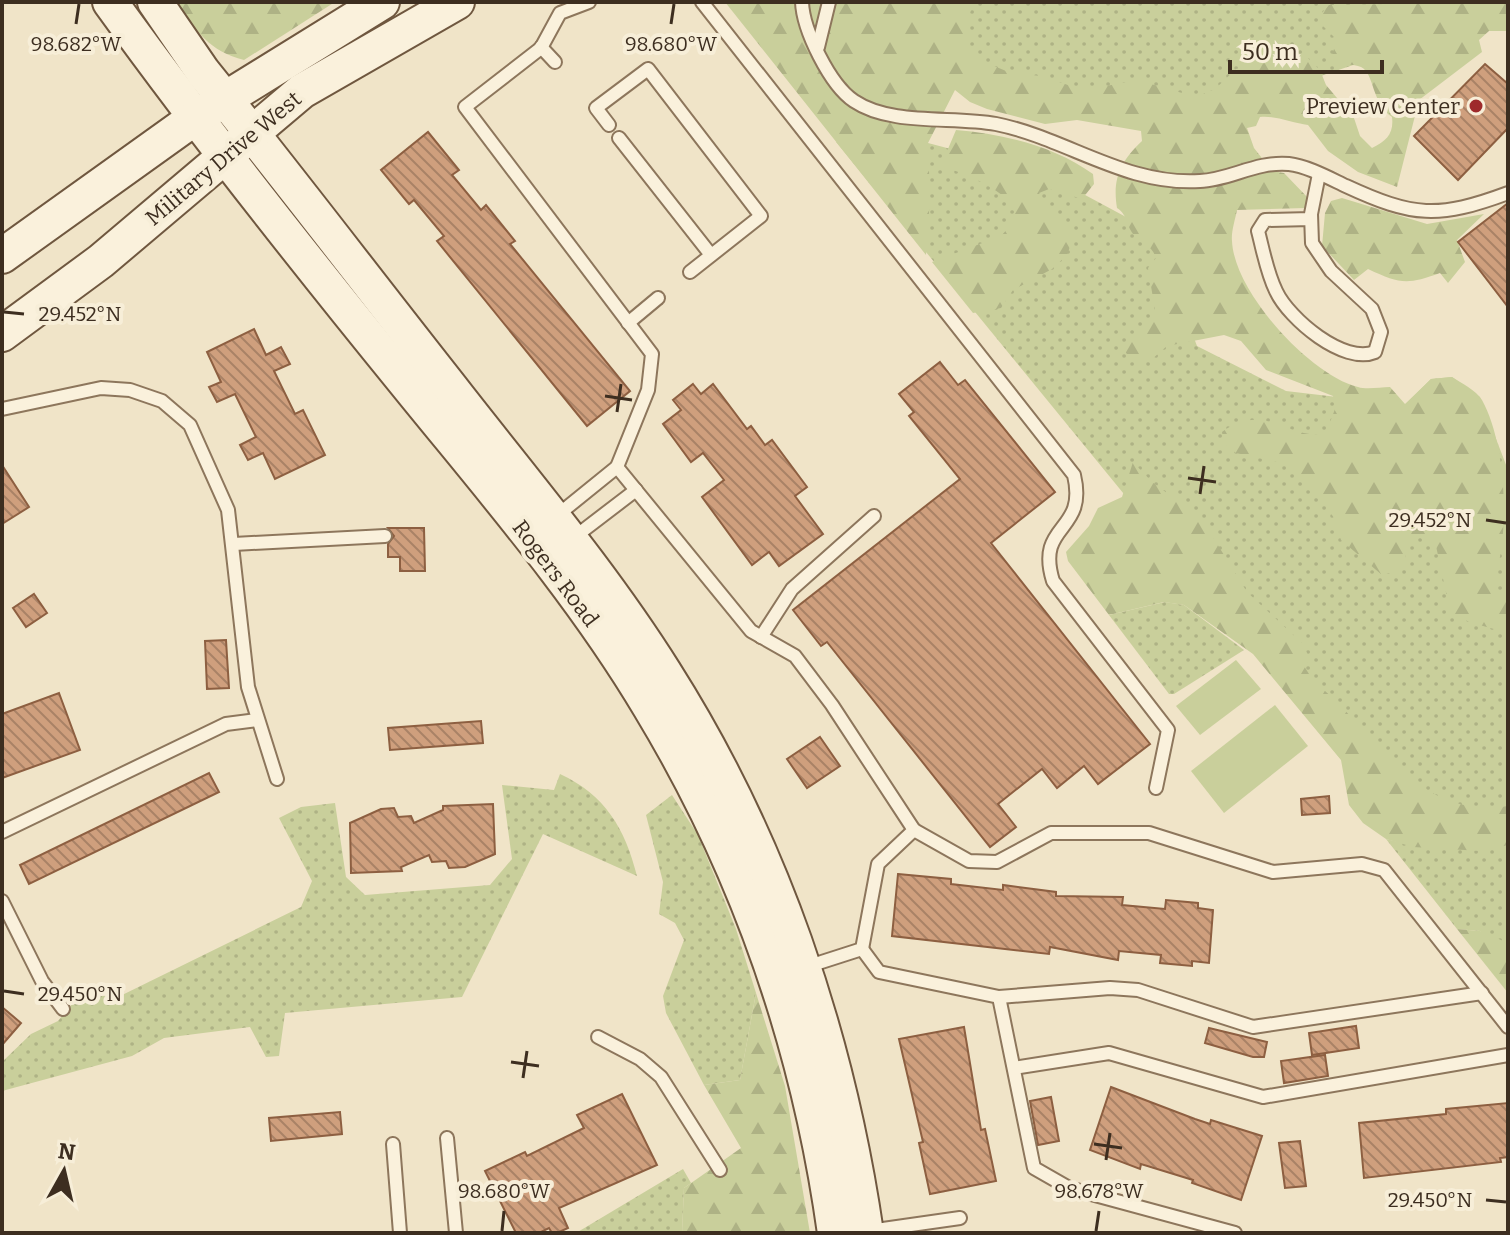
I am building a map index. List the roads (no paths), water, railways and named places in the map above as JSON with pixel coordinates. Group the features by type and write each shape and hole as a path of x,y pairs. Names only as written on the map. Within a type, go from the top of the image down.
{"main road":[{"name":"Rogers Road","path":"110,2 226,155 551,539 643,640 692,718 758,848 790,972 843,1103 856,1233"},
{"name":"Rogers Road","path":"155,2 551,539"},
{"name":"Military Drive West","path":"2,256 196,117 382,2"},
{"name":"Military Drive West","path":"2,334 101,261 252,133 333,70 457,2"}],"lane":[{"path":"551,539 617,467 648,390 652,354 465,107 541,47 560,13 589,2"},
{"path":"702,2 1074,475 1077,504 1070,520 1048,546 1047,560 1053,581 1168,730 1156,788"},
{"path":"802,2 803,18 818,47 826,72 854,101 888,116 939,117 998,125 1127,173 1201,182 1255,165 1291,164 1383,203 1436,214 1508,193"},
{"path":"818,47 829,2"},
{"path":"541,47 555,62"},
{"path":"609,125 596,108 648,69 761,216 690,272"},
{"path":"619,138 711,255"},
{"path":"1311,219 1265,220 1258,231 1276,293 1309,329 1339,350 1362,357 1375,352 1381,332 1372,309 1331,271 1312,243 1311,219 1319,174"},
{"path":"628,323 658,298"},
{"path":"2,409 101,388 130,390 162,401 190,425 228,510 248,687 277,779"},
{"path":"617,467 751,631 795,656 832,705 914,830 969,861 997,862 1051,833 1149,833 1273,872 1362,864 1384,870 1508,1027"},
{"path":"551,539 636,490"},
{"path":"761,637 792,589 874,516"},
{"path":"234,544 385,536"},
{"path":"2,832 226,724 257,720"},
{"path":"914,830 878,864 862,949 879,972 999,997 1110,988 1138,990 1253,1027 1482,993"},
{"path":"2,901 42,981 63,1009"},
{"path":"790,972 862,949"},
{"path":"999,997 1034,1168 1069,1188 1235,1233"},
{"path":"598,1037 640,1059 661,1077 720,1170"},
{"path":"1014,1068 1109,1053 1263,1097 1508,1055"},
{"path":"447,1138 456,1233"},
{"path":"393,1144 400,1233"},
{"path":"856,1233 960,1218"}],"place":[{"name":"Preview Center","path":"1476,106"}]}
